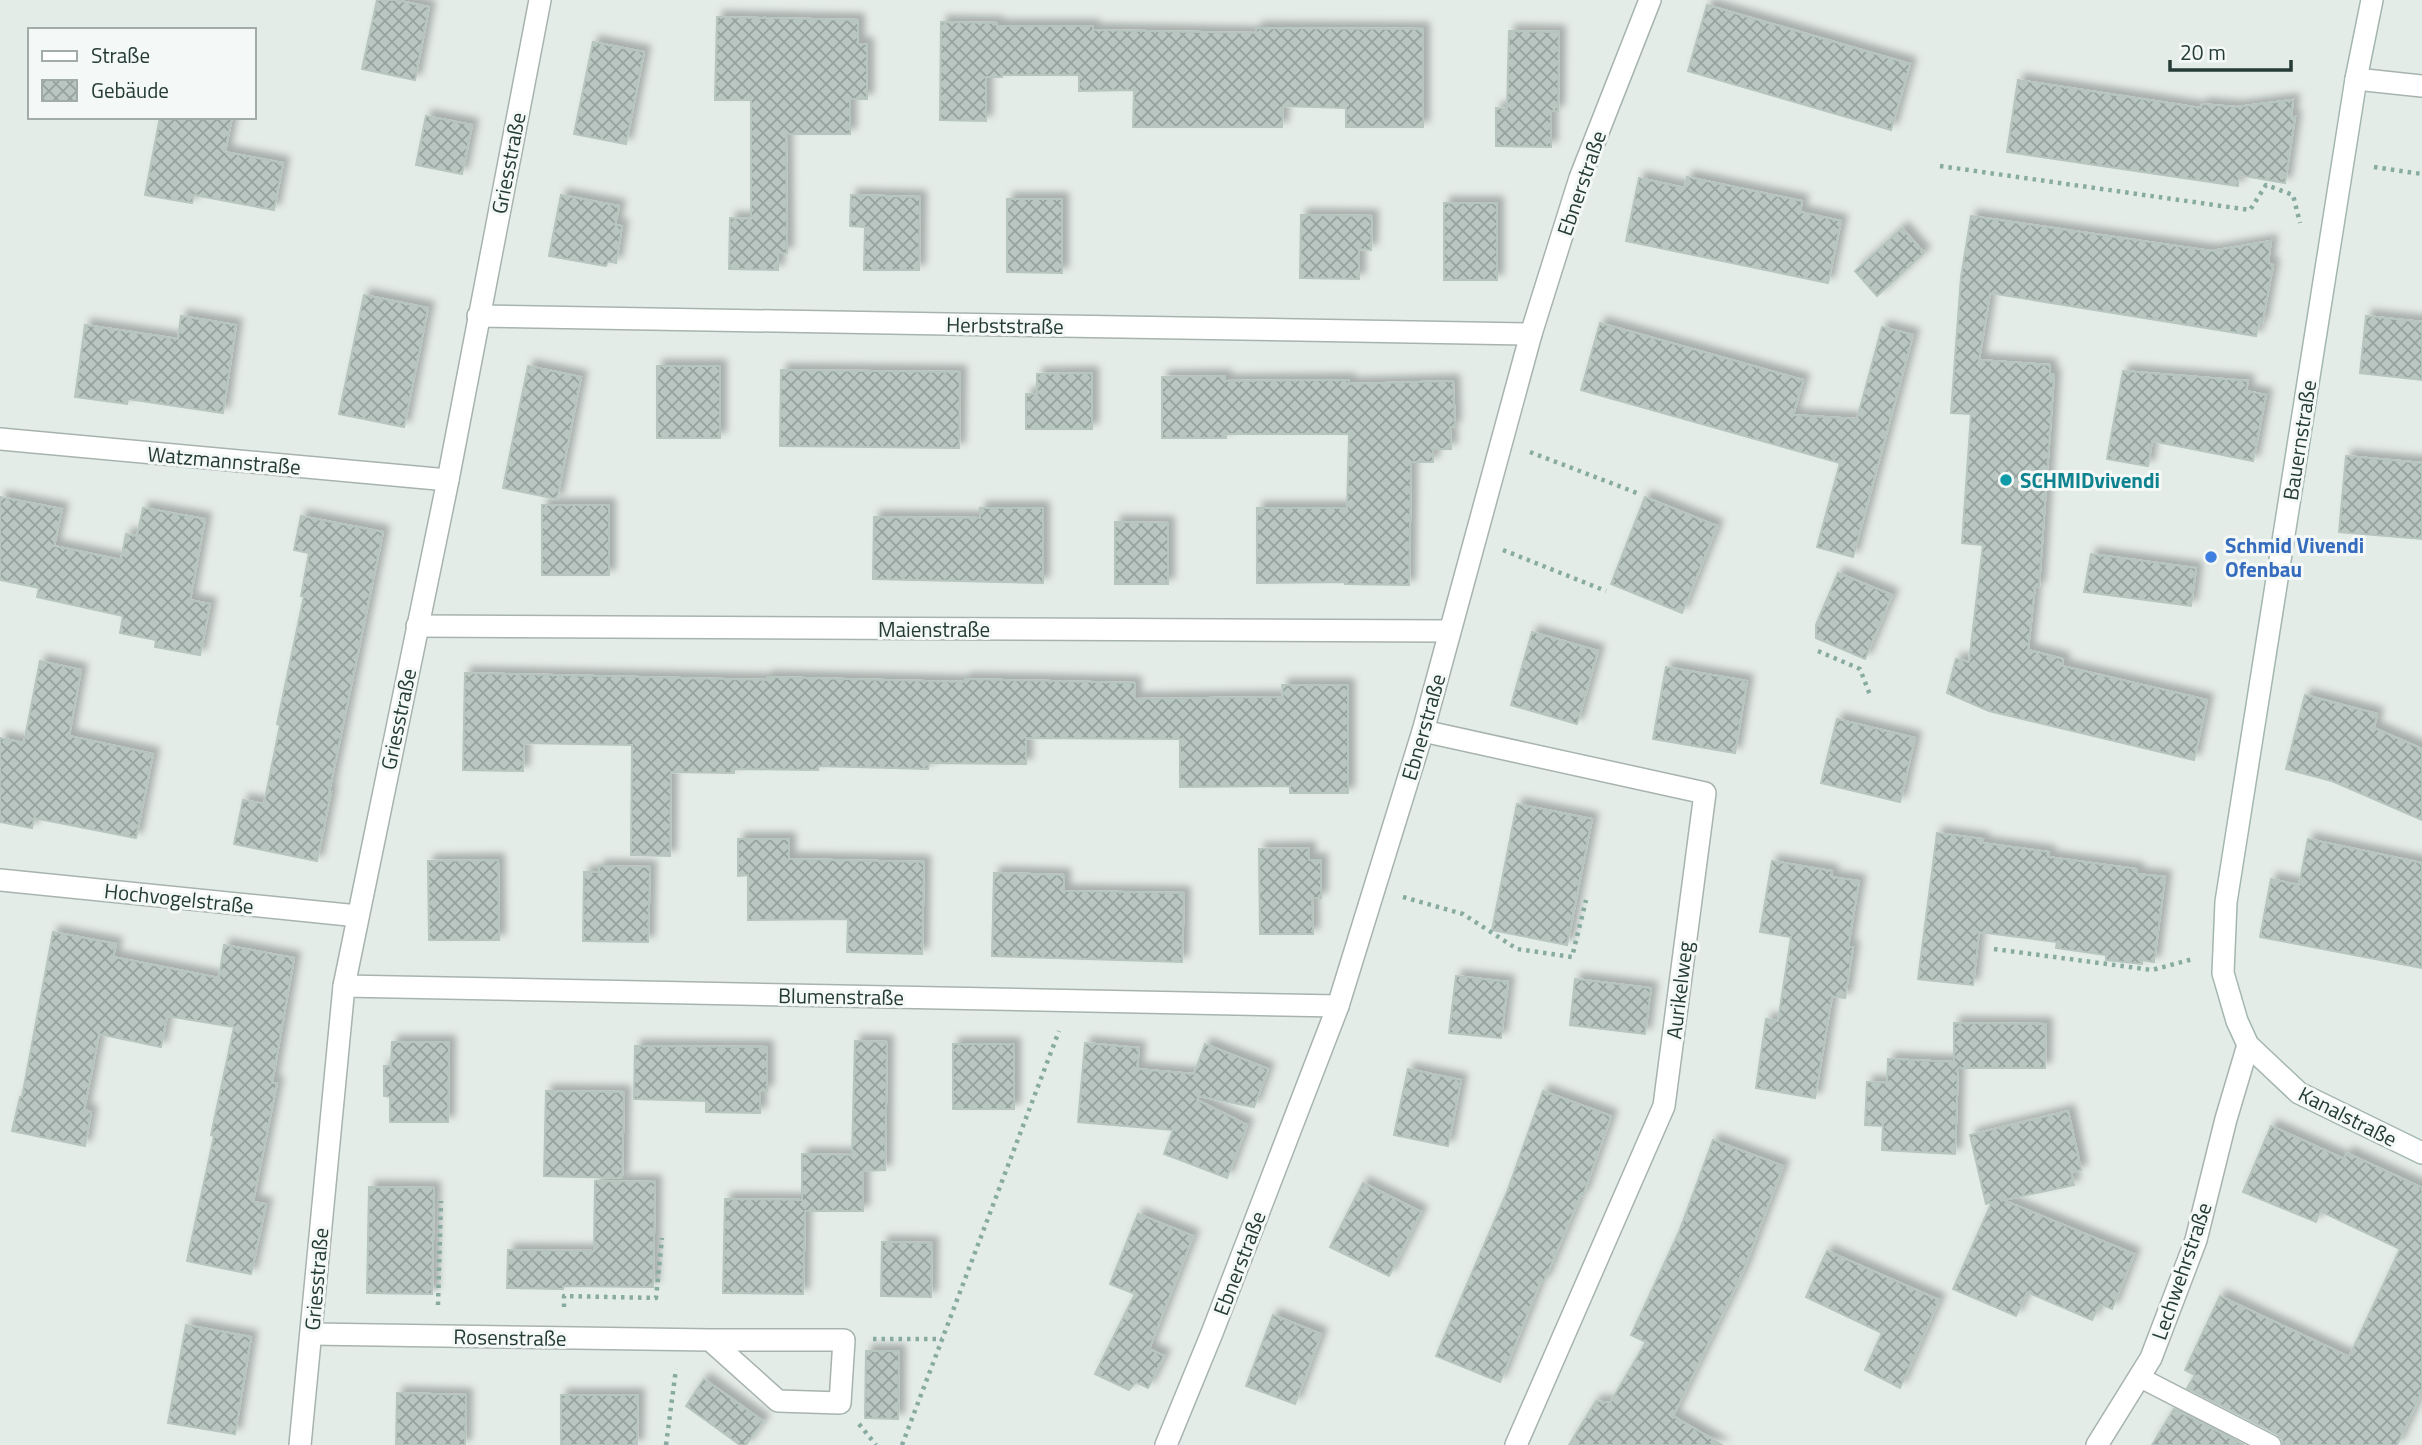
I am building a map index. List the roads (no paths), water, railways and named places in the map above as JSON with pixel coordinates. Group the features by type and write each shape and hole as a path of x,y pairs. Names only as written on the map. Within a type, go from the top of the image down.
{"street":[{"name":"Griesstraße","path":"300,1445 344,986 448,480 540,0"},
{"name":"Ebnerstraße","path":"1166,1445 1338,1006 1423,731 1531,334 1580,178 1650,0"},
{"name":"Bauernstraße","path":"2248,1045 2237,1021 2223,973 2228,889 2356,79 2372,0"},
{"path":"2356,79 2422,86"},
{"name":"Herbststraße","path":"478,316 1531,334"},
{"name":"Watzmannstraße","path":"0,439 448,480"},
{"name":"Maienstraße","path":"417,626 1450,631"},
{"name":"Aurikelweg","path":"1423,731 1705,793 1664,1105 1516,1445"},
{"name":"Hochvogelstraße","path":"0,880 358,915"},
{"name":"Blumenstraße","path":"344,986 1338,1006"},
{"name":"Kanalstraße","path":"2248,1045 2298,1093 2422,1153"},
{"name":"Lechwehrstraße","path":"2097,1445 2151,1358 2196,1240 2226,1119 2248,1045"},
{"name":"Rosenstraße","path":"311,1334 844,1340 840,1403 778,1401 710,1340"}],"lane":[{"path":"2139,1377 2271,1445"}],"place":[{"name":"SCHMIDvivendi","path":"2006,480"},
{"name":"Schmid Vivendi Ofenbau","path":"2211,557"}]}
